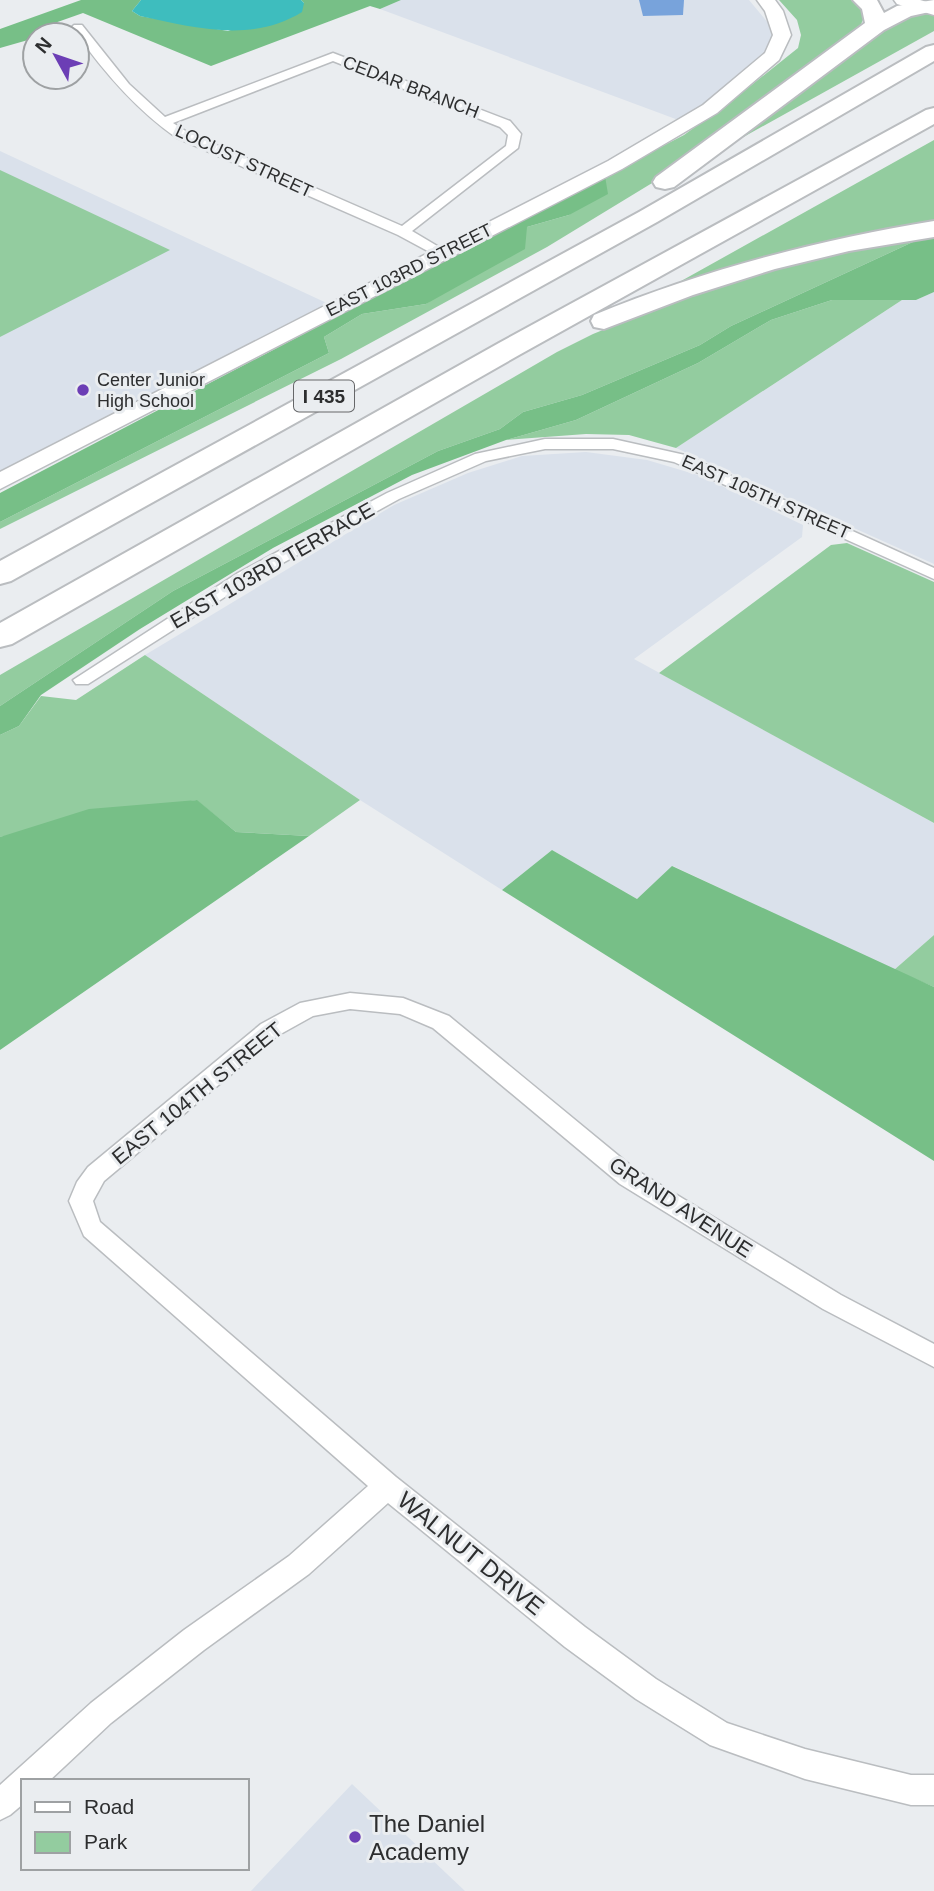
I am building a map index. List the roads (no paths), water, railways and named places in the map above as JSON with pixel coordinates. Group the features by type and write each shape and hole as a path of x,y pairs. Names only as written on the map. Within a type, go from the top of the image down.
{"highway":[{"path":"864,0 872,7 876,25"},
{"path":"648,217 647,195 876,25 924,5"},
{"name":"I 435","path":"0,574 648,217 934,51"},
{"name":"I 435","path":"0,637 509,349 934,116"},
{"path":"509,349 566,339 657,299 794,256 879,237 934,229"}],"street":[{"path":"752,0 776,23"},
{"name":"EAST 103RD STREET","path":"0,482 615,166 708,111 774,56 782,35 774,11 766,0"},
{"name":"LOCUST STREET","path":"91,46 142,107 162,123 183,135 403,232 442,253"},
{"name":"CEDAR BRANCH","path":"162,123 333,57 489,117 505,124 515,134 512,148 403,232"},
{"name":"EAST 105TH STREET","path":"468,462 513,448 545,444 613,444 647,449 702,466 934,574"},
{"name":"EAST 103RD TERRACE","path":"82,680 244,577 393,496 468,462"},
{"name":"EAST 104TH STREET","path":"81,1200 83,1189 96,1174 269,1030 308,1009 350,1001 370,1002"},
{"name":"GRAND AVENUE","path":"370,1002 403,1006 440,1022 628,1177 832,1302 934,1356"},
{"name":"WALNUT DRIVE","path":"81,1200 80,1208 92,1229 387,1486 575,1637 646,1689 720,1735 805,1764 911,1790 934,1790"},
{"path":"24,1779 101,1713 194,1640 299,1565 387,1486"}],"water":[{"path":"141,0 301,0 304,3 302,12 283,22 243,30 223,30 140,16 132,11"}],"place":[{"name":"Center Junior High School","path":"83,390"},
{"name":"The Daniel Academy","path":"355,1837"}]}
